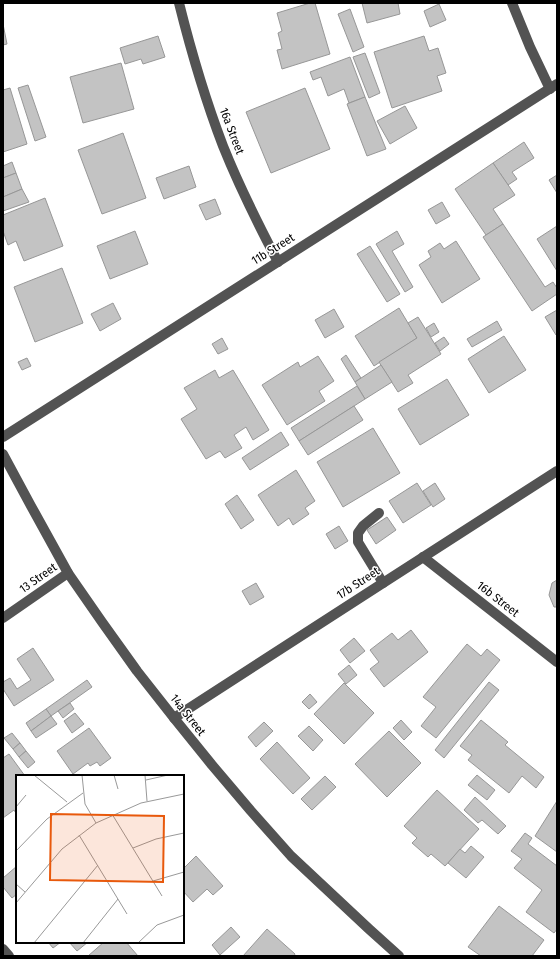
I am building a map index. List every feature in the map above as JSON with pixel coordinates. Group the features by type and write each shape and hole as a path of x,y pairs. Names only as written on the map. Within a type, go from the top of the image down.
{"street":[{"name":"16a Street","path":"179,3 196,66 224,147 240,186 278,262"},
{"path":"512,3 530,47 553,87"},
{"name":"11b Street","path":"3,437 553,87"},
{"name":"14a Street","path":"3,454 30,506 68,573 174,718 231,788 291,856 399,956"},
{"name":"17b Street","path":"174,718 557,472"},
{"path":"379,513 363,526 358,533 358,542 383,583"},
{"name":"16b Street","path":"423,557 557,662"},
{"name":"13 Street","path":"3,618 68,573"},
{"path":"3,949 9,956"}],"building":[{"path":"310,3 315,3 330,54 282,69 277,50 282,49 278,33 282,31 277,13"},
{"path":"362,3 398,3 400,14 367,23"},
{"path":"439,4 446,20 430,27 424,11"},
{"path":"350,9 364,47 353,52 338,14"},
{"path":"3,24 7,44 3,45"},
{"path":"158,36 165,57 143,64 141,59 125,64 120,48"},
{"path":"424,36 429,51 438,48 446,73 437,76 442,91 392,108 374,52"},
{"path":"365,53 380,93 369,98 353,57"},
{"path":"350,57 365,97 349,103 344,89 328,96 321,77 313,80 310,72"},
{"path":"121,63 134,109 83,123 70,77"},
{"path":"28,85 46,137 35,141 18,88"},
{"path":"10,88 27,144 3,152 3,90"},
{"path":"305,88 330,149 271,173 246,112"},
{"path":"365,97 386,149 367,156 347,104"},
{"path":"405,106 417,128 390,144 377,121"},
{"path":"123,133 146,198 102,214 78,150"},
{"path":"524,142 534,158 512,172 517,179 508,185 493,163"},
{"path":"12,162 16,173 3,178 3,166"},
{"path":"493,163 515,195 493,209 503,224 486,235 455,189"},
{"path":"189,166 196,187 164,199 156,178"},
{"path":"16,173 22,189 3,197 3,178"},
{"path":"557,175 557,193 549,180"},
{"path":"22,189 29,202 3,211 3,197"},
{"path":"45,198 63,246 24,261 16,241 8,245 3,231 3,215"},
{"path":"215,199 221,214 206,220 199,205"},
{"path":"442,202 450,216 436,224 428,210"},
{"path":"503,224 545,287 553,282 557,288 557,294 532,311 483,237"},
{"path":"557,226 557,271 537,239"},
{"path":"135,231 148,264 110,279 97,246"},
{"path":"397,231 404,244 392,251 413,287 405,292 376,244"},
{"path":"456,241 480,279 442,303 419,265 431,257 428,251 440,243 444,249"},
{"path":"370,246 400,294 387,302 357,254"},
{"path":"62,268 83,323 35,342 14,287"},
{"path":"113,303 121,319 100,331 91,314"},
{"path":"399,308 417,338 374,366 355,336"},
{"path":"334,309 344,327 325,338 315,320"},
{"path":"557,310 557,334 556,335 545,317"},
{"path":"418,317 441,354 408,375 413,383 398,392 379,362 417,338 408,323"},
{"path":"497,321 502,330 472,347 467,339"},
{"path":"434,323 439,332 431,337 426,328"},
{"path":"504,336 526,370 489,393 468,359"},
{"path":"444,337 449,344 440,351 435,343"},
{"path":"222,338 228,349 218,354 212,344"},
{"path":"346,355 361,378 355,382 341,359"},
{"path":"318,356 334,381 319,391 325,401 287,425 262,385 298,362 300,367"},
{"path":"27,358 31,366 22,370 18,362"},
{"path":"381,365 392,382 365,399 355,382"},
{"path":"215,370 219,378 233,370 269,430 253,440 246,427 234,435 242,448 225,458 220,451 206,459 181,419 197,409 184,388"},
{"path":"447,379 469,415 420,445 398,409"},
{"path":"357,386 365,399 299,441 291,428"},
{"path":"354,406 363,420 308,455 299,441"},
{"path":"373,428 400,473 343,507 317,462"},
{"path":"281,432 289,445 250,470 242,458"},
{"path":"296,470 315,501 305,508 309,514 293,525 289,518 278,526 258,495"},
{"path":"417,483 431,505 403,523 389,501"},
{"path":"435,483 445,499 433,507 423,491"},
{"path":"237,495 254,520 241,529 225,504"},
{"path":"387,517 396,530 376,544 367,530"},
{"path":"339,526 348,541 335,549 326,534"},
{"path":"557,580 557,607 554,607 549,595 552,583"},
{"path":"256,583 264,597 250,605 242,591"},
{"path":"411,630 428,652 384,687 370,669 379,662 370,650 392,633 398,640"},
{"path":"354,638 365,651 350,663 340,650"},
{"path":"467,644 481,656 487,649 500,660 436,738 421,726 436,707 423,697"},
{"path":"33,648 54,680 14,706 3,689 3,682 10,678 17,689 31,680 17,659"},
{"path":"349,665 357,675 346,684 338,674"},
{"path":"87,680 92,687 51,716 46,709"},
{"path":"489,682 499,690 444,758 435,750"},
{"path":"344,683 374,713 344,744 314,714"},
{"path":"310,694 317,702 309,709 302,702"},
{"path":"70,703 74,709 63,718 58,711"},
{"path":"46,709 51,716 31,731 26,723"},
{"path":"75,713 84,724 72,733 64,721"},
{"path":"51,716 57,724 36,738 31,731"},
{"path":"401,720 412,732 404,740 393,728"},
{"path":"481,720 508,742 505,745 544,777 536,788 522,776 509,793 468,760 472,755 460,746"},
{"path":"264,722 273,731 256,747 248,737"},
{"path":"309,726 323,740 313,751 298,736"},
{"path":"89,728 111,758 100,766 97,762 90,766 88,763 73,774 57,751"},
{"path":"389,731 421,763 387,797 355,764"},
{"path":"12,733 20,743 13,749 4,738"},
{"path":"277,742 310,778 293,794 260,759"},
{"path":"20,743 26,751 19,757 13,749"},
{"path":"26,751 35,762 28,768 19,757"},
{"path":"9,754 24,775 16,775 16,813 14,810 3,818 3,758"},
{"path":"477,775 495,790 487,800 468,785"},
{"path":"325,776 336,787 312,810 301,799"},
{"path":"437,790 479,829 445,866 431,854 428,857 412,843 417,838 404,826"},
{"path":"475,797 506,826 498,834 482,820 478,823 464,810"},
{"path":"557,801 557,852 535,836"},
{"path":"525,833 532,838 528,844 557,866 557,929 554,933 526,912 542,890 514,868 522,859 511,851"},
{"path":"471,846 484,857 466,878 448,863 460,849 465,853"},
{"path":"196,856 223,886 213,895 207,889 193,902 184,892 184,868"},
{"path":"16,867 16,895 12,898 3,887 3,878"},
{"path":"499,906 544,940 532,956 481,956 468,947"},
{"path":"231,927 240,937 220,955 212,945"},
{"path":"267,929 295,954 294,956 243,956"},
{"path":"49,943 60,943 53,948"},
{"path":"70,943 87,943 77,951"},
{"path":"103,943 127,943 138,956 88,956"}]}
